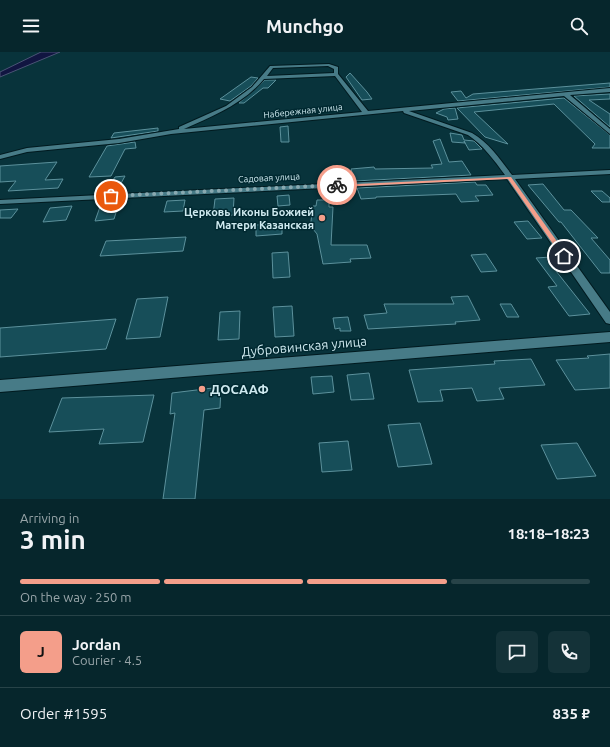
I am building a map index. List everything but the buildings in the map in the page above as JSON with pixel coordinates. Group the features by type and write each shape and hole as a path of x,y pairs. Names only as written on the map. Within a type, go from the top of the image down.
{"street":[{"path":"336,71 338,61"},
{"path":"171,132 228,107 254,88 272,67 329,65 336,71 366,112"},
{"path":"263,78 336,71"},
{"name":"Набережная улица","path":"0,157 27,150 119,141 171,132 366,112 402,110 610,90"},
{"path":"565,94 610,132"},
{"path":"402,110 463,131 478,139 495,156 610,320"},
{"name":"Садовая улица","path":"0,202 610,172"},
{"name":"Дубровинская улица","path":"0,386 610,337"}],"shaded area":[{"path":"41,52 60,52 0,77 0,72"}],"way so far":[{"path":"111,196 337,185"}],"place":[{"name":"Церковь Иконы Божией Матери Казанская","path":"322,218"},
{"name":"ДОСААФ","path":"202,389"}],"route":[{"path":"337,185 509,178 564,256"}]}
